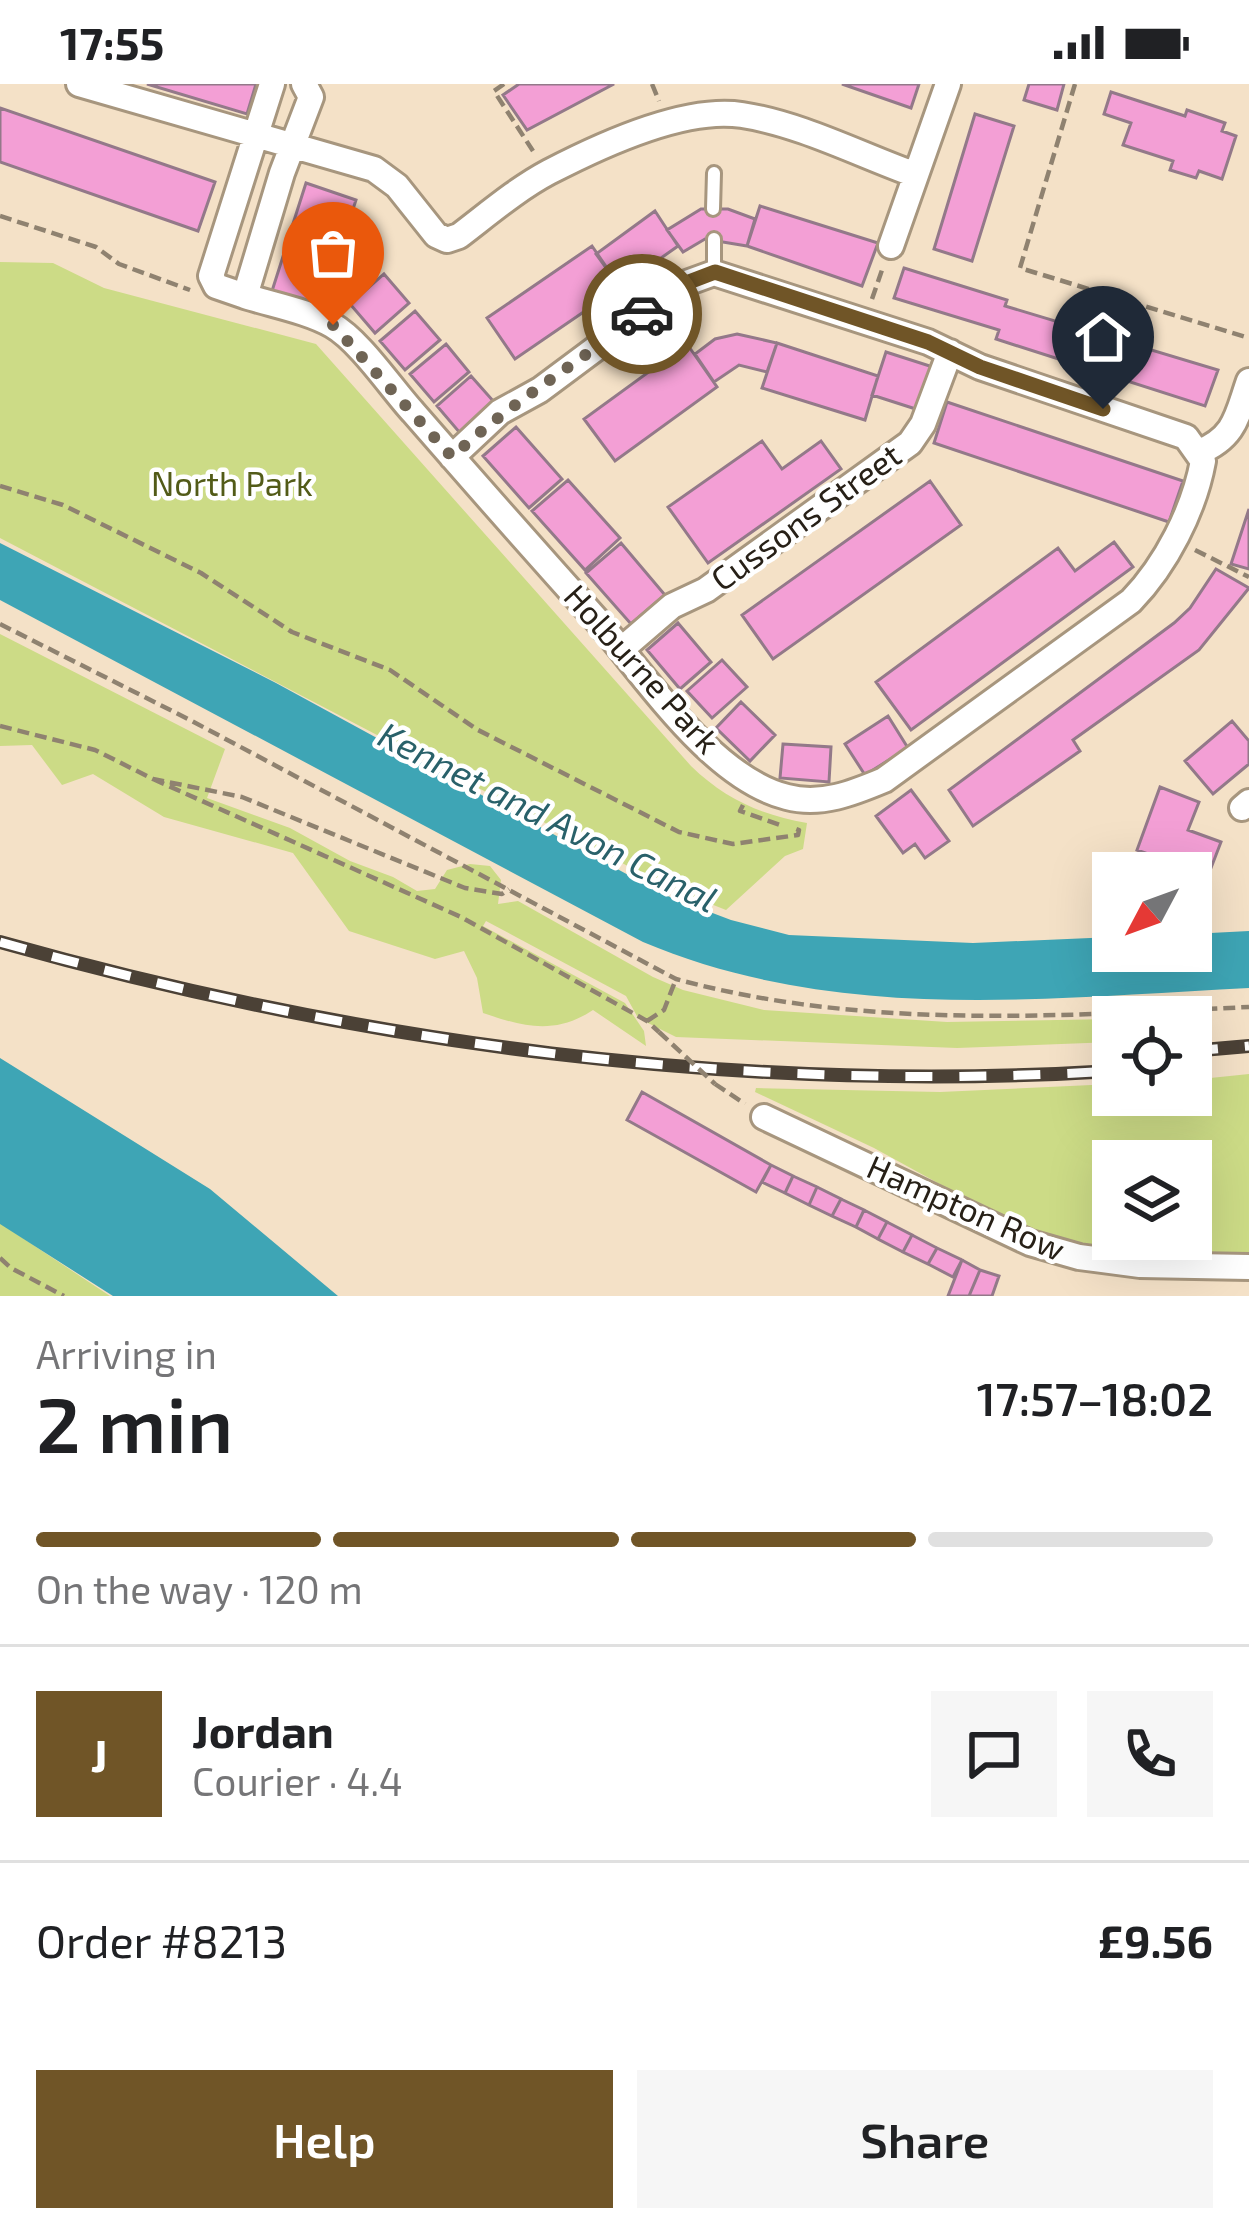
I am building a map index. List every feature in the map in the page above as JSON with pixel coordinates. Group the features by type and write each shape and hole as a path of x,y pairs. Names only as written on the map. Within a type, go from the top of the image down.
{"street":[{"path":"79,84 386,175 436,235 447,240 548,172 668,122 738,114 773,122 916,175"},
{"path":"272,84 212,276 216,286 245,296 310,97 304,84"},
{"path":"890,246 948,84"},
{"path":"452,457 500,412 540,390 681,285 715,272 950,352 1192,445 1220,444 1232,429 1249,381"},
{"name":"Holburne Park","path":"245,296 333,325 703,742 753,783 785,797 812,801 845,796 884,780 1131,601 1148,584 1174,539 1202,469 1192,445"},
{"name":"Cussons Street","path":"622,649 672,606 706,590 910,443 923,424 950,352"},
{"name":"Hampton Row","path":"754,1110 1030,1243 1079,1258 1140,1265 1249,1267"}],"lane":[{"path":"713,208 714,173"},
{"path":"714,239 715,272"}],"path":[{"path":"504,84 494,91 548,172"},
{"path":"652,84 656,95"},
{"path":"1075,84 1020,268 1249,338"},
{"path":"0,215 96,247 119,264 187,292"},
{"path":"864,321 890,246"},
{"path":"0,487 63,505 201,572 292,632 390,670 478,730 679,832 734,844 798,835 796,827 740,811 753,783"},
{"path":"1192,548 1249,577"},
{"path":"0,624 676,979 797,1005 923,1016 1249,1007"},
{"path":"0,727 95,750 461,917 647,1021 715,1084 754,1110"},
{"path":"152,779 242,796 465,888 502,894 509,889"},
{"path":"647,1021 664,1010 676,979"},
{"path":"0,1258 64,1296"}],"green space":[{"name":"North Park","path":"0,262 53,263 104,288 316,344 691,766 744,804 807,823 803,849 785,856 726,910 668,887 0,538"},
{"path":"0,634 225,749 207,798 290,828 417,891 435,889 447,870 470,864 490,866 501,880 498,904 518,901 683,990 764,1010 947,1022 1092,1019 1092,1043 957,1048 676,1037 638,1018 626,996 486,921 483,926 625,1003 644,1031 646,1046 593,1010 552,1026 512,1022 483,1013 477,978 464,951 435,959 349,931 293,853 164,817 93,774 62,785 32,745 0,746"},
{"path":"1249,1074 1249,1255 1212,1255 1212,1140 1092,1140 1092,1245 1061,1242 978,1205 874,1148 755,1092 756,1088 940,1092 1092,1085 1092,1116 1212,1116 1212,1078"},
{"path":"0,1223 110,1296 0,1296"}],"water":[{"path":"0,543 276,683 665,895 731,920 789,935 973,943 1092,938 1092,972 1212,972 1212,933 1249,931 1249,988 942,999 791,985 717,968 643,942 0,600"},
{"path":"0,1058 210,1189 338,1296 113,1296 0,1224"}],"building":[{"path":"147,84 256,84 247,114"},
{"path":"519,84 614,84 527,130 503,95"},
{"path":"842,84 919,84 911,108"},
{"path":"1029,84 1064,84 1057,110 1024,100"},
{"path":"1111,92 1185,116 1187,110 1225,123 1222,131 1236,136 1222,179 1199,171 1196,178 1170,170 1173,161 1123,145 1131,123 1104,114"},
{"path":"0,108 215,182 198,231 0,162"},
{"path":"975,114 1014,126 972,261 934,249"},
{"path":"306,183 356,200 340,249 290,233"},
{"path":"760,206 878,243 862,286 747,246"},
{"path":"701,209 728,209 755,219 747,246 705,239 683,252 667,230"},
{"path":"655,211 678,246 620,287 596,254"},
{"path":"287,244 324,256 308,303 272,291"},
{"path":"592,246 620,287 515,359 487,318"},
{"path":"904,268 1007,300 1005,306 1218,370 1205,406 996,339 999,330 894,298"},
{"path":"384,274 409,303 375,333 350,304"},
{"path":"415,311 440,340 405,370 380,341"},
{"path":"737,334 777,343 767,372 739,365 714,382 695,354 715,339"},
{"path":"777,343 878,376 865,420 762,388"},
{"path":"446,344 469,372 434,402 410,374"},
{"path":"687,344 717,387 615,461 584,419"},
{"path":"886,352 936,368 922,411 872,395"},
{"path":"471,376 495,403 460,433 437,406"},
{"path":"947,402 1183,481 1169,522 934,443"},
{"path":"516,427 562,479 529,508 483,456"},
{"path":"762,441 782,469 821,441 841,469 708,563 668,507"},
{"path":"568,480 620,538 585,570 532,511"},
{"path":"930,481 961,525 773,659 742,615"},
{"path":"1249,509 1249,569 1231,564"},
{"path":"1114,542 1133,567 911,730 876,682 1058,548 1075,571"},
{"path":"621,543 665,595 631,624 586,573"},
{"path":"1216,569 1249,588 1199,650 1073,740 1080,751 973,826 949,790 1174,623"},
{"path":"678,623 711,662 680,689 647,650"},
{"path":"722,660 747,687 712,718 687,691"},
{"path":"741,702 775,735 750,761 716,728"},
{"path":"888,716 908,748 865,775 845,744"},
{"path":"1232,721 1249,741 1249,764 1213,794 1185,761"},
{"path":"783,744 831,747 829,782 780,778"},
{"path":"1160,787 1199,802 1188,830 1221,842 1212,865 1212,852 1137,850"},
{"path":"911,790 949,841 925,858 915,844 903,853 876,816"},
{"path":"642,1092 771,1165 756,1192 627,1120"},
{"path":"771,1165 793,1176 785,1193 762,1182"},
{"path":"793,1176 817,1187 809,1205 785,1193"},
{"path":"817,1187 841,1199 832,1216 809,1205"},
{"path":"841,1199 864,1210 856,1227 832,1216"},
{"path":"864,1210 887,1222 878,1239 856,1227"},
{"path":"887,1222 912,1235 903,1252 878,1239"},
{"path":"912,1235 937,1248 928,1264 903,1252"},
{"path":"937,1248 962,1260 953,1277 928,1264"},
{"path":"962,1260 980,1270 969,1296 948,1296"},
{"path":"980,1270 999,1276 992,1296 969,1296"}],"railway":[{"path":"0,942 273,1008 551,1053 832,1075 1092,1072"},
{"path":"1212,1049 1249,1046"}],"way so far":[{"path":"333,325 452,457 500,412 540,390 642,314"}],"route":[{"path":"642,314 681,285 715,272 928,342 980,367 1103,409"}],"water label":[{"name":"Kennet and Avon Canal","path":"548,817"}]}
